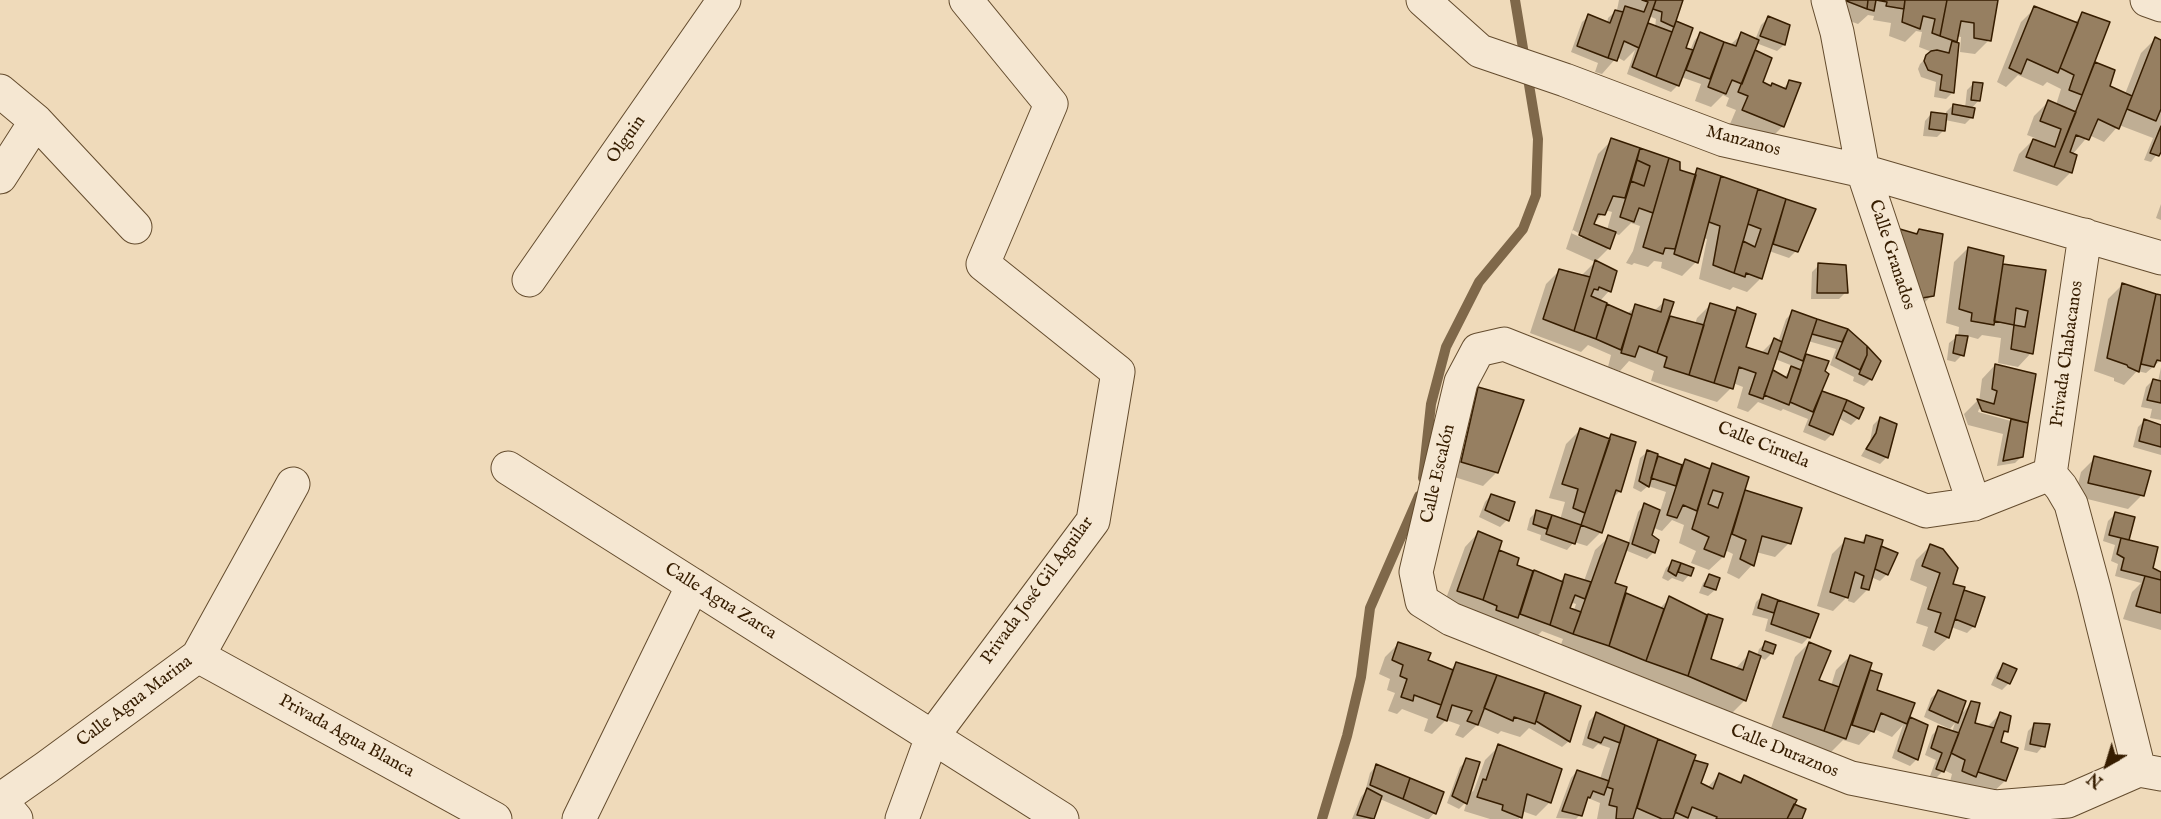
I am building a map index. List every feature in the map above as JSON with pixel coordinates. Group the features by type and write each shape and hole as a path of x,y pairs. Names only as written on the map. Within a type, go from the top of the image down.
{"street":[{"name":"Olguin","path":"529,280 724,0"},
{"name":"Manzanos","path":"1423,0 1480,51 1565,80 1724,140 1863,171 2161,258"},
{"name":"Calle Granados","path":"1828,0 1837,32 1863,171 1974,504"},
{"path":"2148,0 2161,5"},
{"name":"Privada José Gil Aguilar","path":"932,737 1093,521 1118,372 983,264 1051,104 976,4"},
{"path":"0,91 36,121 135,227"},
{"path":"0,177 36,121"},
{"name":"Privada Chabacanos","path":"2050,474 2085,235"},
{"name":"Calle Ciruela","path":"1478,350 1504,344 1926,511 1974,504 2050,474"},
{"name":"Calle Escalón","path":"1422,601 1416,572 1461,382 1478,350"},
{"name":"Calle Agua Zarca","path":"508,468 1062,819"},
{"path":"2050,474 2071,504 2094,589 2150,772"},
{"name":"Calle Agua Marina","path":"0,800 198,656 293,484"},
{"path":"579,819 693,585"},
{"name":"Calle Duraznos","path":"1422,601 1451,619 1851,778 1995,807 2068,801 2150,772"},
{"name":"Privada Agua Blanca","path":"198,656 495,819"},
{"path":"902,819 932,737"},
{"path":"0,800 16,819"}],"building":[{"path":"1642,0 1656,0 1639,48 1624,41 1617,61 1608,58 1625,6 1644,12 1648,2"},
{"path":"1656,0 1683,0 1674,27 1661,21 1662,12 1653,9"},
{"path":"1844,0 1868,0 1867,9"},
{"path":"1868,0 1876,0 1874,11 1867,9"},
{"path":"1876,0 1905,0 1904,9 1886,6 1887,2"},
{"path":"1905,0 1947,0 1940,36 1932,33 1935,19 1923,16 1920,29 1902,22"},
{"path":"1947,0 1998,0 1991,41 1974,38 1974,23 1961,21 1957,42 1940,36"},
{"path":"2034,6 2078,23 2058,73 2027,59 2021,74 2009,68"},
{"path":"1615,10 1623,12 1608,58 1577,46 1588,14 1610,23"},
{"path":"2082,12 2110,22 2082,95 2069,90 2074,75 2060,68"},
{"path":"1768,16 1790,25 1785,45 1760,36"},
{"path":"1676,21 1693,28 1686,48 1693,50 1679,86 1656,77"},
{"path":"1648,23 1672,32 1656,77 1632,67"},
{"path":"1700,32 1724,42 1710,79 1686,70"},
{"path":"1741,32 1759,40 1742,84 1732,80 1726,94 1708,87 1724,42 1736,46"},
{"path":"2155,37 2161,40 2161,109 2156,121 2127,109"},
{"path":"1952,41 1959,43 1954,93 1940,90 1942,75 1928,70 1924,61 1926,55 1931,51 1949,53"},
{"path":"1755,50 1772,58 1763,82 1786,89 1789,80 1801,83 1784,127 1742,110 1748,96 1738,92"},
{"path":"2095,62 2115,70 2110,86 2132,96 2119,129 2098,119 2089,140 2076,135 2070,152 2077,155 2072,173 2054,167"},
{"path":"1973,82 1983,83 1980,101 1971,100"},
{"path":"2048,100 2076,112 2054,167 2026,157 2033,139 2055,147 2061,129 2040,121"},
{"path":"1953,104 1975,108 1973,118 1952,114"},
{"path":"1931,112 1947,114 1945,131 1929,129"},
{"path":"2161,126 2161,152 2159,156 2150,153"},
{"path":"1611,138 1640,148 1625,198 1613,196 1605,215 1598,214 1594,224 1616,232 1610,249 1579,235"},
{"path":"1640,148 1669,158 1653,213 1639,208 1634,222 1620,217 1631,181 1644,186 1650,166 1637,160"},
{"path":"1669,158 1680,162 1680,170 1696,175 1675,249 1665,248 1663,254 1643,247"},
{"path":"1637,160 1650,166 1644,186 1631,181"},
{"path":"1697,168 1721,176 1698,263 1674,254"},
{"path":"1721,176 1758,189 1734,273 1713,265 1720,226 1709,222"},
{"path":"1758,189 1786,199 1762,279 1746,273 1745,277 1734,273 1743,241 1755,247 1761,229 1748,224"},
{"path":"1786,199 1816,209 1798,252 1773,244"},
{"path":"1893,227 1917,234 1919,229 1943,234 1934,296 1922,298"},
{"path":"1968,247 2004,256 1994,325 1971,321 1972,313 1959,309"},
{"path":"1595,260 1617,271 1611,292 1599,287 1598,290 1594,289 1591,296 1607,303 1596,339 1574,331"},
{"path":"1818,263 1846,265 1848,293 1817,293"},
{"path":"2003,264 2046,270 2033,354 2011,349 2014,325 1994,321","holes":["2016,308 2028,311 2025,327 2014,325"]},
{"path":"1559,269 1590,277 1574,331 1543,319"},
{"path":"2122,283 2156,294 2139,372 2107,358"},
{"path":"2156,294 2161,295 2161,361 2157,360 2154,367 2141,364"},
{"path":"1664,299 1674,302 1657,353 1639,346 1635,357 1621,353 1635,304 1661,312"},
{"path":"1710,303 1736,311 1714,383 1689,375"},
{"path":"1607,304 1632,315 1621,350 1596,339"},
{"path":"1737,307 1756,314 1746,347 1768,354 1774,338 1782,342 1763,399 1749,394 1756,373 1739,367 1733,389 1714,383"},
{"path":"1792,310 1817,319 1803,361 1779,351"},
{"path":"1670,316 1704,325 1689,375 1664,367 1667,357 1657,353"},
{"path":"1817,319 1848,329 1842,342 1812,334"},
{"path":"1848,329 1867,346 1867,355 1860,370 1836,358"},
{"path":"1956,335 1968,336 1964,356 1953,353"},
{"path":"1867,346 1881,361 1872,380 1859,374 1867,355"},
{"path":"1806,354 1829,361 1825,371 1829,374 1813,412 1790,402"},
{"path":"1995,364 2036,374 2028,423 1982,411 1977,399 1994,404 1997,391 1992,389"},
{"path":"1791,366 1801,370 1789,405 1764,395 1773,370 1787,378"},
{"path":"2153,379 2161,381 2161,403 2147,400"},
{"path":"1478,387 1524,400 1498,473 1461,462"},
{"path":"1822,391 1847,400 1833,435 1809,425"},
{"path":"1847,400 1864,408 1859,419 1843,410"},
{"path":"1880,417 1897,424 1888,458 1866,449 1876,433"},
{"path":"2011,419 2028,423 2023,457 2003,461"},
{"path":"2144,419 2161,425 2161,447 2139,441"},
{"path":"1580,428 1610,439 1585,513 1573,508 1578,489 1562,484"},
{"path":"1611,434 1636,442 1621,492 1616,490 1602,533 1581,525"},
{"path":"1647,450 1658,454 1649,487 1639,481"},
{"path":"1658,456 1682,465 1676,486 1651,478"},
{"path":"2094,456 2151,471 2144,496 2088,483"},
{"path":"1685,459 1710,469 1697,511 1683,505 1677,518 1667,515"},
{"path":"1712,463 1749,477 1724,557 1704,549 1709,537 1692,529","holes":["1713,490 1723,493 1718,508 1708,504"]},
{"path":"1745,490 1802,508 1791,544 1762,536 1754,566 1740,559 1746,540 1732,534"},
{"path":"1491,494 1515,502 1509,521 1485,510"},
{"path":"1644,503 1660,510 1652,535 1659,540 1655,553 1632,544"},
{"path":"1536,510 1552,515 1547,529 1533,524"},
{"path":"2115,512 2135,517 2129,540 2109,535"},
{"path":"1552,515 1581,525 1575,544 1546,534"},
{"path":"1478,531 1502,541 1483,600 1457,591"},
{"path":"1608,535 1629,543 1615,583 1627,587 1609,646 1573,634"},
{"path":"1866,535 1883,540 1869,590 1861,588 1864,576 1855,572 1848,598 1830,592 1845,538 1864,543"},
{"path":"2121,538 2158,547 2153,568 2161,572 2161,580 2121,570 2124,558 2117,554"},
{"path":"1930,544 1943,549 1958,568 1953,584 1965,587 1949,638 1935,632 1941,613 1928,609 1940,573 1922,566"},
{"path":"1881,546 1898,553 1888,575 1875,569"},
{"path":"1499,550 1519,558 1517,565 1533,571 1518,618 1496,610 1497,606 1483,600"},
{"path":"1672,560 1681,563 1676,576 1668,571"},
{"path":"1681,563 1694,568 1691,576 1678,572"},
{"path":"1534,570 1563,582 1550,625 1520,614"},
{"path":"1565,574 1591,582 1585,599 1575,595 1570,608 1581,612 1573,634 1550,625"},
{"path":"1709,574 1720,578 1716,590 1704,586"},
{"path":"2145,576 2161,580 2161,613 2136,606"},
{"path":"1964,590 1985,597 1975,627 1955,619"},
{"path":"1626,593 1664,609 1646,661 1609,646"},
{"path":"1762,594 1778,600 1774,613 1758,608"},
{"path":"1669,596 1707,615 1688,676 1646,661"},
{"path":"1778,600 1819,614 1810,638 1771,624"},
{"path":"1708,614 1723,619 1711,659 1743,670 1749,651 1761,656 1746,701 1688,676"},
{"path":"1765,641 1776,645 1773,654 1762,650"},
{"path":"1398,642 1431,653 1428,660 1453,670 1441,705 1414,695 1413,701 1401,697 1407,679 1400,676 1403,665 1392,660"},
{"path":"1809,642 1831,651 1819,680 1839,687 1824,731 1783,717"},
{"path":"1850,655 1872,663 1846,739 1824,731"},
{"path":"1456,662 1497,675 1478,725 1467,721 1472,711 1452,705 1447,721 1437,717"},
{"path":"2003,663 2017,669 2010,684 1997,678"},
{"path":"1870,670 1882,674 1877,690 1915,703 1907,724 1881,713 1874,732 1852,725"},
{"path":"1497,675 1545,692 1535,724 1514,717 1513,721 1484,708"},
{"path":"1938,690 1966,701 1958,723 1929,710"},
{"path":"1545,692 1581,706 1570,742 1536,721"},
{"path":"1971,701 1980,703 1975,723 1994,728 1976,777 1962,771 1965,760 1951,753"},
{"path":"1596,712 1625,725 1620,743 1604,737 1601,743 1588,738"},
{"path":"2000,712 2011,716 2008,732 2004,731 2001,742 2018,748 2006,781 1978,772"},
{"path":"1910,717 1928,725 1918,760 1898,751"},
{"path":"2034,723 2050,724 2045,747 2030,744"},
{"path":"1625,725 1658,739 1633,819 1616,819 1617,807 1609,805 1613,789 1607,787"},
{"path":"1938,726 1959,733 1944,772 1936,769 1942,753 1931,748"},
{"path":"1658,739 1696,755 1673,819 1662,819 1637,808"},
{"path":"1498,744 1562,769 1551,803 1527,794 1522,818 1502,810 1503,805 1477,797 1483,779 1486,780"},
{"path":"1466,758 1480,762 1467,804 1452,796"},
{"path":"1694,760 1708,764 1701,783 1713,789 1719,773 1741,783 1744,775 1797,800 1787,819 1716,819 1717,817 1692,807 1688,818 1675,812"},
{"path":"1376,764 1410,778 1403,799 1370,785"},
{"path":"1577,770 1609,781 1604,795 1593,791 1590,798 1588,797 1582,816 1562,811"},
{"path":"1410,778 1444,792 1436,814 1403,799"},
{"path":"1367,788 1382,796 1374,819 1357,815"},
{"path":"1794,804 1806,809 1802,819 1787,819"}],"waterway":[{"path":"1423,478 1431,404 1446,347 1479,282 1523,229 1536,195 1538,139 1515,0"},
{"path":"1322,819 1347,736 1361,677 1370,608 1419,496"}]}
